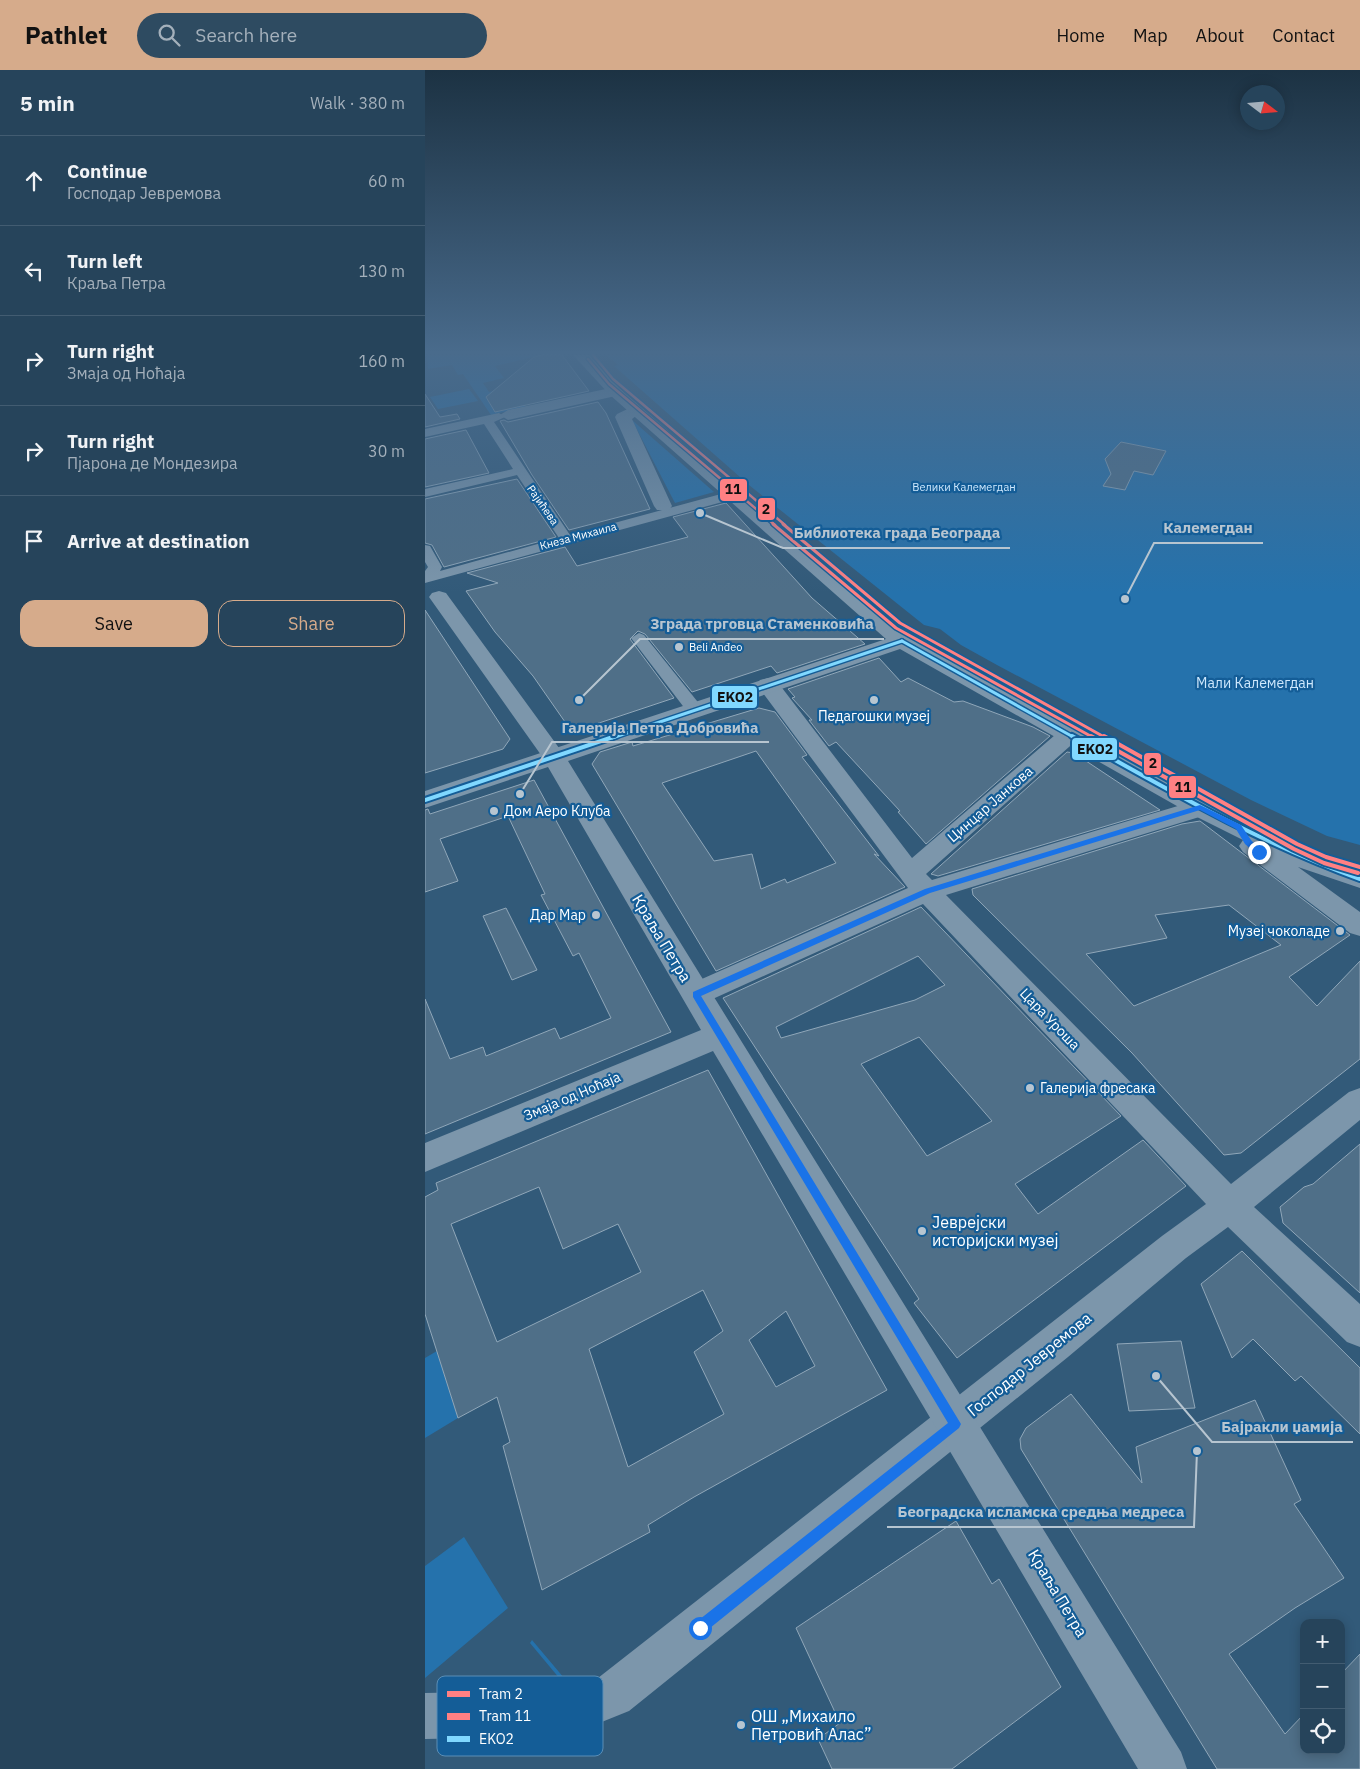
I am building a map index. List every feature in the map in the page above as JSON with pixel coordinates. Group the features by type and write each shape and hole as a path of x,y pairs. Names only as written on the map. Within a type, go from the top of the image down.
{"street":[{"name":"Рајићева","path":"496,434 566,539"},
{"path":"631,434 663,506"},
{"path":"664,434 884,629 902,641 1200,808 1304,859 1360,879"},
{"path":"425,493 519,470"},
{"name":"Кнеза Михаила","path":"425,579 731,495"},
{"path":"425,549 435,567 425,579"},
{"name":"Краља Петра","path":"425,579 554,757 1164,1769"},
{"path":"639,638 695,710"},
{"path":"425,800 902,641"},
{"name":"Цара Уроша","path":"768,685 919,883 1230,1206 1360,1329"},
{"name":"Цинцар Јанкова","path":"919,883 1070,734"},
{"path":"696,994 919,883 1200,808"},
{"path":"1239,827 1248,842 1259,852 1360,926"},
{"name":"Змаја од Ноћаја","path":"425,1158 720,1035"},
{"name":"Господар Јевремова","path":"603,1699 613,1695 1360,1101"}],"green space":[{"path":"639,434 648,434 714,492 675,503"},
{"path":"691,434 1360,434 1360,845 1327,836 1251,800 997,665 961,645 940,629 924,625 749,485"},
{"path":"437,1351 458,1418 425,1438 425,1358"},
{"path":"464,1537 508,1608 425,1678 425,1566"},
{"path":"532,1640 562,1676 558,1676 530,1643"}],"building":[{"path":"446,434 468,434 489,473 425,487 425,439"},
{"path":"508,434 616,434 650,509 569,530 532,475"},
{"path":"1121,442 1166,451 1153,475 1134,471 1125,490 1103,486 1111,474 1105,459"},
{"path":"517,479 556,537 444,567 432,545 425,543 425,499"},
{"path":"726,503 812,598 865,644 777,673 771,666 692,692 645,634 638,631 630,639 674,698 572,732 533,676 495,632 466,591 498,583 467,573 565,547 577,566 688,537 673,517"},
{"path":"425,610 510,739 503,749 425,773"},
{"path":"879,658 901,682 908,678 954,702 963,701 1033,727 1050,736 926,844 898,812 900,811 836,742 829,746 809,720 812,720 792,698 795,697 788,689"},
{"path":"759,708 775,712 807,755 802,757 879,856 874,854 905,887 716,971 592,764 600,752 632,742 633,746","holes":["756,751 836,863 787,883 785,879 761,889 752,854 714,861 662,783"]},
{"path":"1067,752 1074,753 1160,810 938,876 931,874"},
{"path":"534,780 671,1032 425,1134 425,999 450,1059 483,1047 486,1056 555,1028 560,1039 611,1018 579,953 573,956 541,895 545,894 508,816 440,839 458,881 425,892 425,810 428,809 430,814"},
{"path":"1200,821 1350,935 1289,977 1317,1006 1360,961 1360,1059 1241,1153 1224,1155 1132,1053 973,895 972,889 1182,824","holes":["1229,905 1281,945 1134,1006 1086,954 1167,938 1155,915"]},
{"path":"921,907 1121,1116 1015,1184 1038,1214 1143,1140 1186,1186 957,1358 914,1303 919,1299 723,998","holes":["918,956 945,985 915,1000 781,1038 776,1027","919,1037 992,1121 927,1156 861,1064"]},
{"path":"506,908 537,970 512,980 483,916"},
{"path":"708,1070 887,1390 694,1497 648,1525 650,1532 542,1590 503,1446 510,1442 497,1397 458,1418 425,1314 425,1197 438,1190 436,1183","holes":["539,1187 563,1249 618,1224 641,1272 497,1342 451,1224","703,1290 723,1331 694,1352 724,1414 628,1467 589,1349","786,1311 815,1366 776,1387 749,1340"]},
{"path":"1360,1144 1360,1293 1283,1223 1280,1207 1304,1187 1313,1184"},
{"path":"1242,1251 1360,1368 1360,1434 1301,1376 1295,1381 1253,1339 1232,1358 1201,1284"},
{"path":"1181,1341 1195,1408 1129,1411 1117,1344"},
{"path":"1071,1394 1142,1483 1136,1447 1255,1400 1301,1500 1294,1504 1344,1578 1295,1608 1229,1654 1285,1734 1300,1718 1300,1754 1345,1754 1345,1670 1360,1654 1360,1769 1217,1769 1021,1449 1020,1439 1026,1428"},
{"path":"956,1521 992,1584 999,1579 1061,1687 952,1769 832,1769 818,1739 840,1723 796,1628"}],"tram line":[{"name":"11","path":"668,434 896,628 1294,849 1324,863 1358,873"},
{"name":"2","path":"678,434 900,623 1297,844 1326,857 1360,867"}],"transit line":[{"name":"EKO2","path":"902,641 1200,808 1304,859 1360,879"},
{"name":"EKO2","path":"425,800 902,641"}],"place":[{"name":"Библиотека града Београда","path":"700,513"},
{"name":"Калемегдан","path":"1125,599"},
{"name":"Beli Anđeo","path":"679,647"},
{"name":"Зграда трговца Стаменковића","path":"579,700"},
{"name":"Педагошки музеј","path":"874,700"},
{"name":"Галерија Петра Добровића","path":"520,794"},
{"name":"Дом Аеро Клуба","path":"494,811"},
{"name":"Дар Мар","path":"596,915"},
{"name":"Музеј чоколаде","path":"1340,931"},
{"name":"Галерија фресака","path":"1030,1088"},
{"name":"Јеврејски историјски музеј","path":"922,1231"},
{"name":"Бајракли џамија","path":"1156,1376"},
{"name":"Београдска исламска средња медреса","path":"1197,1451"},
{"name":"ОШ „Михаило Петровић Алас”","path":"741,1725"}],"route":[{"path":"700,1628 955,1424 696,994 927,891 1200,808 1239,827 1242,835 1259,852"}],"park label":[{"name":"Велики Калемегдан","path":"964,487"},
{"name":"Мали Калемегдан","path":"1255,683"}]}
